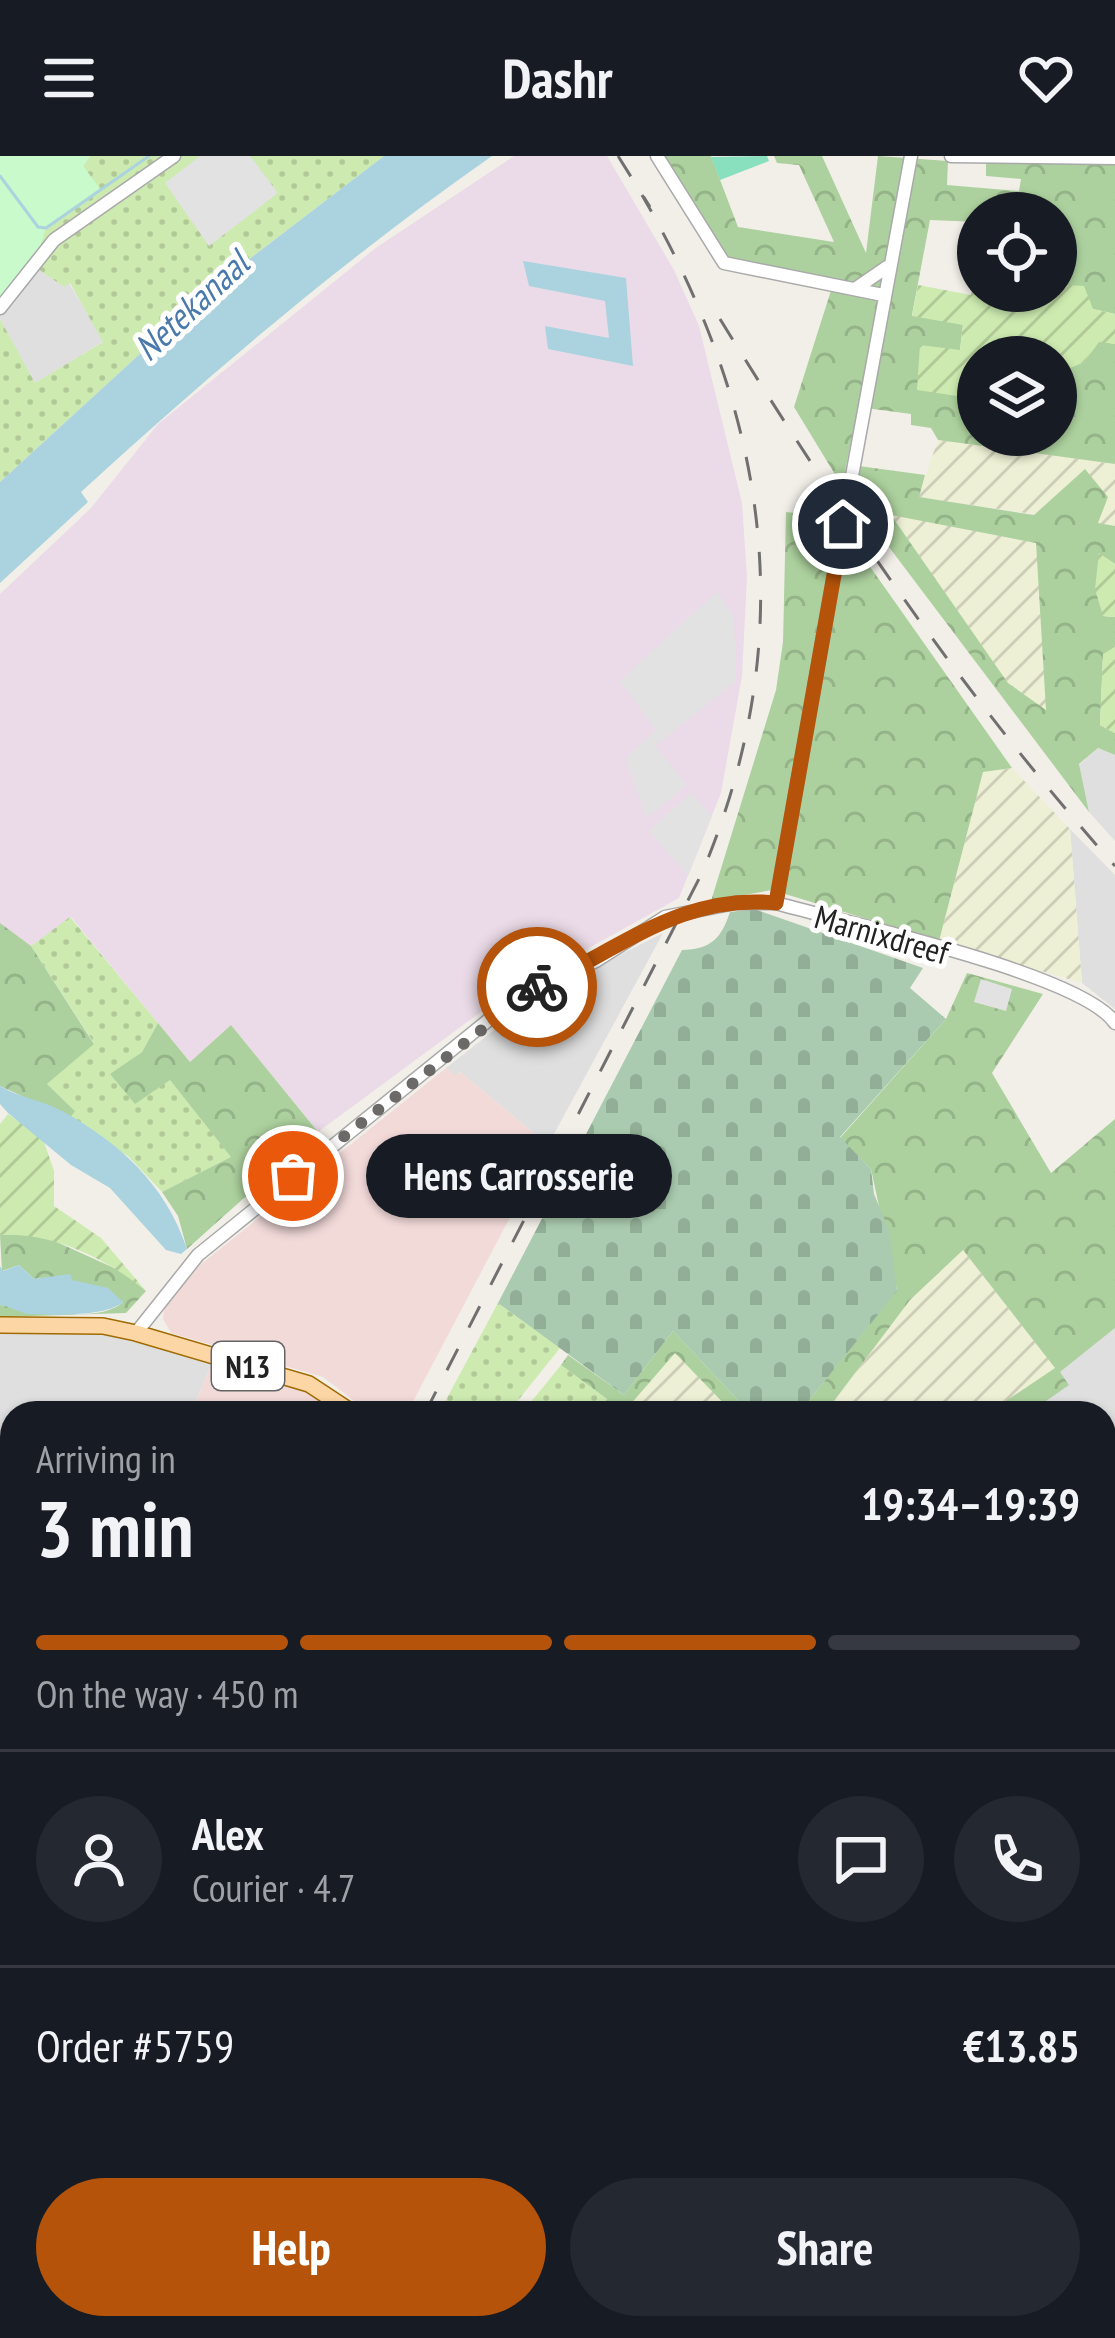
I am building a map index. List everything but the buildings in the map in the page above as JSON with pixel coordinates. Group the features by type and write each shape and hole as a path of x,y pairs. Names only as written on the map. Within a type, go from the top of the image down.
{"main road":[{"name":"N13","path":"0,1325 103,1326 136,1333 309,1384 334,1401"}],"street":[{"path":"0,308 55,240 174,156"},
{"path":"657,156 720,260 883,295"},
{"path":"848,503 910,156"},
{"path":"951,156 1115,158"},
{"path":"857,290 887,267"},
{"path":"857,290 878,325"},
{"path":"776,903 843,524"},
{"name":"Marnixdreef","path":"136,1333 198,1255 518,997 596,961 665,917 735,903 776,903 1023,974 1094,1001 1115,1023"}],"shaded area":[{"path":"200,156 250,156 278,193 209,246 165,183"},
{"path":"514,156 607,156 674,270 699,326 742,503 747,577 742,676 721,793 679,898 501,997 318,1132 231,1025 190,1062 71,917 31,946 0,924 0,594 91,508 158,424 377,247"},
{"path":"31,263 69,283 104,341 34,384 0,319 0,303"},
{"path":"717,592 734,617 736,681 655,746 687,785 647,818 625,758 656,730 620,681"},
{"path":"1098,748 1115,755 1115,841 1089,812 1079,765"},
{"path":"691,793 712,816 688,876 649,831"},
{"path":"1070,829 1115,875 1115,1009 1082,983"},
{"path":"663,933 548,1145 460,1072 454,1076 446,1068 535,998"},
{"path":"981,979 1012,989 1006,1011 974,1002"},
{"path":"446,1068 454,1075 460,1072 548,1145 413,1401 354,1401 323,1377 171,1333 163,1319 165,1305 200,1265"},
{"path":"1115,1328 1115,1401 1046,1401 1068,1385 1059,1372"},
{"path":"0,1330 104,1331 212,1363 196,1401 0,1401"},
{"path":"212,1363 308,1390 324,1401 196,1401"}],"green space":[{"path":"0,156 90,156 83,166 101,190 46,228 38,255 0,303"},
{"path":"90,156 384,156 213,287 0,482 0,319 35,383 103,342 70,283 64,287 31,264 46,228 100,190 83,166"},
{"path":"665,156 711,156 738,227 834,242 799,165 777,163 774,156 822,156 866,253 878,156 948,161 947,185 1019,191 1021,179 986,176 986,156 1115,156 1115,314 1093,309 1077,294 1077,192 957,192 957,221 930,220 912,315 963,324 957,353 917,389 957,396 957,443 938,440 931,428 911,425 911,414 858,407 842,486 794,407 834,281 725,259"},
{"path":"767,156 769,161 720,180 711,157"},
{"path":"918,285 957,292 957,312 1077,312 1077,286 1084,286 1093,309 1115,314 1115,344 1099,342 1077,365 1077,336 962,336 963,325 912,316"},
{"path":"1099,341 1115,344 1115,464 1056,456 1077,456 1077,365"},
{"path":"920,345 957,350 957,396 917,390"},
{"path":"938,440 957,443 957,456 1056,456 1115,464 1115,526 918,497"},
{"path":"859,466 925,475 919,497 1034,515 1085,469 1108,497 1098,523 1115,526 1115,564 1099,554 1103,616 1115,617 1115,647 1103,655 1100,725 1115,733 1115,755 1098,748 1079,764 1089,812 855,502","holes":["891,515 1036,543 1046,710 1008,683"]},
{"path":"786,512 832,517 843,540 847,534 1012,768 983,772 939,941 772,890 711,901 776,690 783,642"},
{"path":"890,514 1036,543 1047,712 1008,683"},
{"path":"1099,553 1115,564 1115,617 1103,616 1095,589"},
{"path":"1115,647 1115,733 1100,725 1103,654"},
{"path":"1012,768 1070,829 1082,983 939,941 983,772"},
{"path":"754,909 923,968 910,988 946,1019 840,1137 871,1169 874,1194 889,1230 897,1291 809,1401 739,1401 673,1331 624,1395 498,1303 682,950 714,941 730,912"},
{"path":"70,917 158,1023 142,1052 110,1075 170,1080 232,1157 162,1192 129,1157 70,1118 74,1110 47,1084 94,1043 31,946"},
{"path":"0,923 31,946 94,1044 47,1084 75,1111 70,1118 0,1086"},
{"path":"967,973 1043,994 992,1073 1051,1173 1115,1119 1115,1328 1060,1372 1069,1385 1046,1401 1006,1401 1055,1368 963,1250 910,1300 834,1401 809,1401 897,1290 871,1169 840,1138 946,1019"},
{"path":"158,1023 190,1062 231,1025 318,1132 187,1249 178,1216 162,1192 231,1157 170,1080 135,1104 110,1074 142,1052"},
{"path":"8,1114 43,1139 54,1171 54,1206 101,1238 146,1291 78,1249 39,1238 0,1235 0,1124"},
{"path":"37,1233 125,1273 146,1291 126,1313 0,1317 0,1305 81,1314 112,1309 123,1302 68,1280 34,1279 19,1265 2,1271 0,1235"},
{"path":"963,1250 1056,1369 1007,1401 834,1401 910,1300"},
{"path":"498,1303 560,1348 518,1401 445,1401"},
{"path":"673,1331 739,1401 721,1401 675,1353 633,1401 606,1401 561,1365 568,1355 624,1395"},
{"path":"675,1352 722,1401 633,1401"},
{"path":"561,1365 607,1399 606,1401 532,1401"}],"water":[{"path":"384,156 492,156 332,276 180,403 81,492 88,502 0,583 0,482 213,287"},
{"path":"523,261 626,278 633,366 548,349 545,326 609,338 605,301 529,286"},
{"path":"0,1086 62,1111 122,1152 167,1205 187,1249 181,1254 166,1250 110,1188 71,1165 8,1113 0,1104"},
{"path":"19,1265 34,1279 70,1274 72,1280 108,1288 123,1302 92,1313 64,1315 29,1314 0,1305 0,1266 3,1271"}],"waterway":[{"path":"0,176 38,227 46,228 149,156"}],"railway":[{"path":"618,156 650,207"},
{"path":"431,1401 702,873 733,785 753,698 760,612 757,527 743,443 719,360 685,278 642,195"},
{"path":"720,319 811,462 955,669 1115,866"}],"way so far":[{"path":"293,1176 518,997 537,987"}],"place":[{"name":"Hens Carrosserie","path":"293,1176"}],"route":[{"path":"537,987 596,961 665,917 716,905 776,903 843,524"}],"water label":[{"name":"Netekanaal","path":"191,305"}]}
